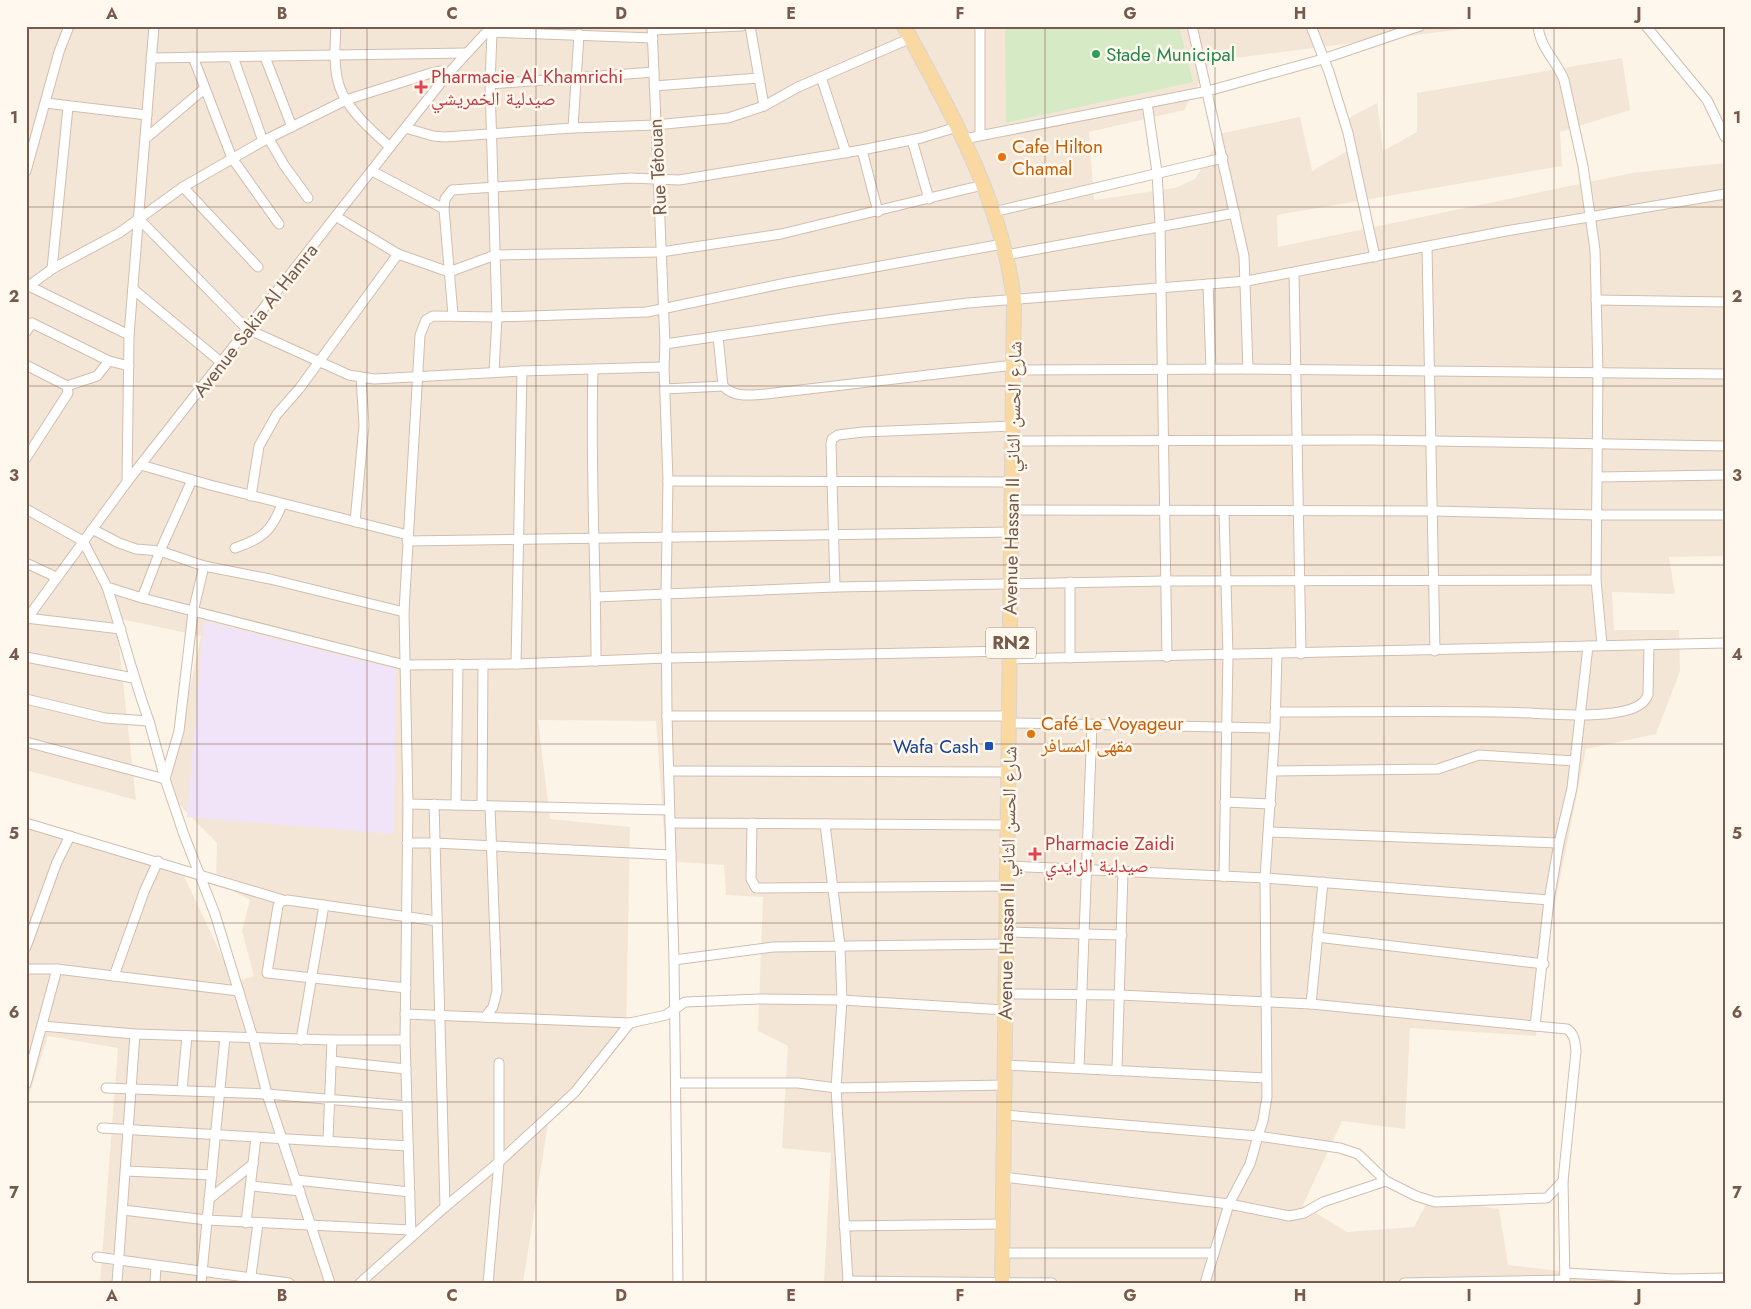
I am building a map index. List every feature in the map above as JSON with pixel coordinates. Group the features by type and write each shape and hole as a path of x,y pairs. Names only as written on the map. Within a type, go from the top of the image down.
{"main road":[{"name":"Avenue Hassan II شارع الحسن الثاني","path":"908,32 960,133 983,185 1005,249 1014,300 1002,1282"}],"street":[{"path":"26,171 68,26"},
{"path":"127,482 129,335 154,26"},
{"path":"336,26 335,56 338,78 346,100 390,147"},
{"path":"494,372 497,317 490,30 579,34 742,26"},
{"path":"750,26 764,106"},
{"path":"980,26 980,135"},
{"path":"1192,26 1244,256 1247,280 1248,369"},
{"path":"1310,26 1348,133 1375,257"},
{"path":"453,315 444,209 445,199 452,190 630,178 679,180 846,153 912,140 960,133 980,135 1208,91 1323,59 1420,26"},
{"path":"1538,26 1544,49 1560,70 1564,80 1583,166 1595,250 1598,372 1596,580 1602,645"},
{"path":"1646,26 1707,100 1725,137"},
{"name":"Avenue Sakia Al Hamra","path":"26,619 127,482 337,217 390,147 447,75 490,30"},
{"name":"Rue Tétouan","path":"652,31 664,308 668,481 666,594 667,716 675,1008 678,1283"},
{"path":"406,128 433,136 655,125 728,118 764,106 908,32"},
{"path":"573,128 579,34"},
{"path":"151,58 467,53"},
{"path":"233,57 266,140 308,198"},
{"path":"265,57 292,127"},
{"path":"193,58 232,158 279,224"},
{"path":"129,335 28,287 52,269 95,247 183,187 266,140 346,100 430,73 440,71 447,75"},
{"path":"490,84 654,72"},
{"path":"821,77 846,153"},
{"path":"654,86 759,78"},
{"path":"145,139 204,89"},
{"path":"46,103 147,115"},
{"path":"1147,103 1156,172 1160,226 1167,657"},
{"path":"52,269 68,107"},
{"path":"912,140 929,200"},
{"path":"862,150 878,212"},
{"path":"993,212 1156,172 1223,158"},
{"path":"372,171 444,209"},
{"path":"337,217 398,254 449,272 496,254 661,252 781,234 929,200 983,185"},
{"path":"183,187 258,267"},
{"path":"664,344 842,318 1014,300 1247,280 1294,273 1506,231 1725,194"},
{"path":"411,1234 405,1040 408,804 404,612 422,328 433,316 497,317 647,312 1005,249 1235,213"},
{"path":"138,218 248,329 319,362 361,378 664,367"},
{"path":"1427,247 1431,371 1435,651"},
{"path":"251,496 259,446 277,414 299,389 398,254"},
{"path":"1294,273 1301,654"},
{"path":"1208,284 1211,369"},
{"path":"133,289 222,363"},
{"path":"1596,300 1725,302"},
{"path":"26,332 29,320 109,361 129,366"},
{"path":"718,336 723,386 730,393 738,395 766,394 1014,367 1163,371 1248,369 1725,374"},
{"path":"26,364 67,386 97,376 109,361"},
{"path":"593,370 591,441 596,662"},
{"path":"516,664 522,371"},
{"path":"355,522 364,425 361,378"},
{"path":"26,458 68,392 67,386"},
{"path":"665,389 723,386"},
{"path":"835,587 830,444 832,439 838,435 1013,426"},
{"path":"1013,441 1164,442 1297,440 1529,444 1597,442 1725,446"},
{"path":"141,465 408,538 667,538 1012,532"},
{"path":"1598,477 1725,475"},
{"path":"142,598 160,551 192,480"},
{"path":"668,481 1013,482"},
{"path":"235,548 255,541 266,534 282,504"},
{"path":"26,509 83,541 107,587 165,779 184,835 202,877 239,991 267,1094 330,1283"},
{"path":"1012,510 1433,511 1597,515 1725,515"},
{"path":"1224,512 1228,655 1224,876"},
{"path":"92,529 127,546 160,551 204,566 270,579 404,612"},
{"path":"26,563 56,577"},
{"path":"165,779 179,731 194,612 204,566"},
{"path":"596,597 835,587 1011,583 1434,579 1596,580"},
{"path":"1070,582 1070,658"},
{"path":"107,587 194,612 405,664 516,664 668,658 1010,655 1070,658 1167,657 1725,643"},
{"path":"26,619 121,629"},
{"path":"1275,712 1489,712 1580,715 1618,712 1642,705 1648,695 1649,645"},
{"path":"1535,1026 1544,964 1549,900 1559,843 1572,788 1588,646"},
{"path":"1205,1283 1229,1204 1250,1164 1266,1110 1265,878 1272,804 1277,654"},
{"path":"26,657 133,678"},
{"path":"456,805 458,664"},
{"path":"483,664 486,805 491,846 497,991 495,1002 485,1017"},
{"path":"26,699 105,718 149,722"},
{"path":"667,716 1010,720 1227,729 1275,728"},
{"path":"1079,1068 1082,933 1092,724"},
{"path":"26,742 165,779"},
{"path":"1273,771 1438,769 1479,755 1575,762"},
{"path":"669,771 1009,772"},
{"path":"1225,802 1272,804"},
{"path":"408,804 669,810"},
{"path":"434,804 445,1207"},
{"path":"670,823 1008,825"},
{"path":"752,823 752,885 764,888 1008,886"},
{"path":"825,824 840,946 842,1000 836,1088 848,1282 1052,1283"},
{"path":"27,825 70,836 283,900 437,921"},
{"path":"1270,832 1559,843"},
{"path":"27,944 57,862 70,836"},
{"path":"407,844 435,843 671,855"},
{"path":"114,976 144,892 158,862"},
{"path":"1008,866 1265,878 1549,900"},
{"path":"1117,1069 1123,871"},
{"path":"1311,1004 1323,882"},
{"path":"283,900 278,906 267,973 406,988"},
{"path":"302,1040 324,905"},
{"path":"674,960 773,947 840,946 1082,933 1122,935"},
{"path":"1318,937 1544,964"},
{"path":"26,970 57,969 239,991"},
{"path":"26,1084 57,969"},
{"path":"1006,994 1120,995 1311,1004 1567,1029 1575,1040 1576,1052 1563,1181 1565,1279"},
{"path":"405,1014 630,1023 666,1015 685,1002 759,999 842,1000 1006,1010"},
{"path":"360,1283 411,1234 500,1162 575,1092 630,1023"},
{"path":"42,1026 135,1034 302,1040 405,1040"},
{"path":"117,1283 135,1034"},
{"path":"182,1090 187,1036"},
{"path":"201,1283 225,1037"},
{"path":"328,1140 332,1040"},
{"path":"331,1061 406,1068"},
{"path":"488,1283 500,1162 499,1063"},
{"path":"1005,1065 1117,1069 1266,1078"},
{"path":"676,1083 798,1083 836,1088 1005,1086"},
{"path":"106,1088 267,1094 407,1106"},
{"path":"1004,1115 1258,1136 1340,1148 1358,1154 1386,1181 1416,1196 1435,1202 1547,1198 1563,1181"},
{"path":"102,1128 127,1131 328,1140 408,1146"},
{"path":"246,1223 256,1137"},
{"path":"209,1199 254,1164"},
{"path":"126,1171 212,1175"},
{"path":"1004,1177 1229,1204 1289,1216 1298,1215 1323,1202 1386,1181"},
{"path":"296,1180 410,1192"},
{"path":"251,1186 300,1191"},
{"path":"123,1210 207,1220 411,1234"},
{"path":"250,1281 258,1223"},
{"path":"844,1226 1002,1224"},
{"path":"1003,1253 1214,1253"},
{"path":"97,1257 250,1281 289,1283"},
{"path":"155,1283 156,1266"},
{"path":"1404,1283 1725,1278"}],"shaded area":[{"path":"26,26 1487,26 1211,61 1184,110 1089,132 1094,200 1175,188 1195,179 1223,133 1300,117 1312,171 1349,150 1341,122 1377,103 1383,151 1417,132 1417,93 1622,58 1630,110 1560,132 1562,166 1277,215 1278,247 1632,173 1725,163 1725,556 1669,557 1675,594 1612,592 1614,630 1679,630 1680,671 1656,734 1586,749 1555,904 1536,1036 1410,1028 1405,1129 1342,1121 1303,1205 1347,1232 1414,1227 1429,1199 1499,1209 1508,1265 1665,1283 824,1283 831,1153 782,1148 788,1046 758,1031 763,897 726,895 724,865 666,861 656,721 538,720 550,819 630,827 626,1038 548,1123 523,1283 100,1283 118,1048 48,1036 26,1104 26,821 182,872 234,982 254,976 242,931 250,900 216,882 217,843 168,793 201,636 116,618 136,800 26,770"},
{"path":"204,621 396,669 394,834 187,817"}],"green space":[{"name":"Stade Municipal","path":"1005,26 1179,26 1193,82 1006,123"}],"place":[{"name":"Stade Municipal","path":"1096,54"},
{"name":"Pharmacie Al Khamrichi صيدلية الخمريشي","path":"421,87"},
{"name":"Cafe Hilton Chamal","path":"1002,157"},
{"name":"Café Le Voyageur مقهى المسافر","path":"1031,734"},
{"name":"Wafa Cash","path":"989,746"},
{"name":"Pharmacie Zaidi صيدلية الزايدي","path":"1035,854"}]}
